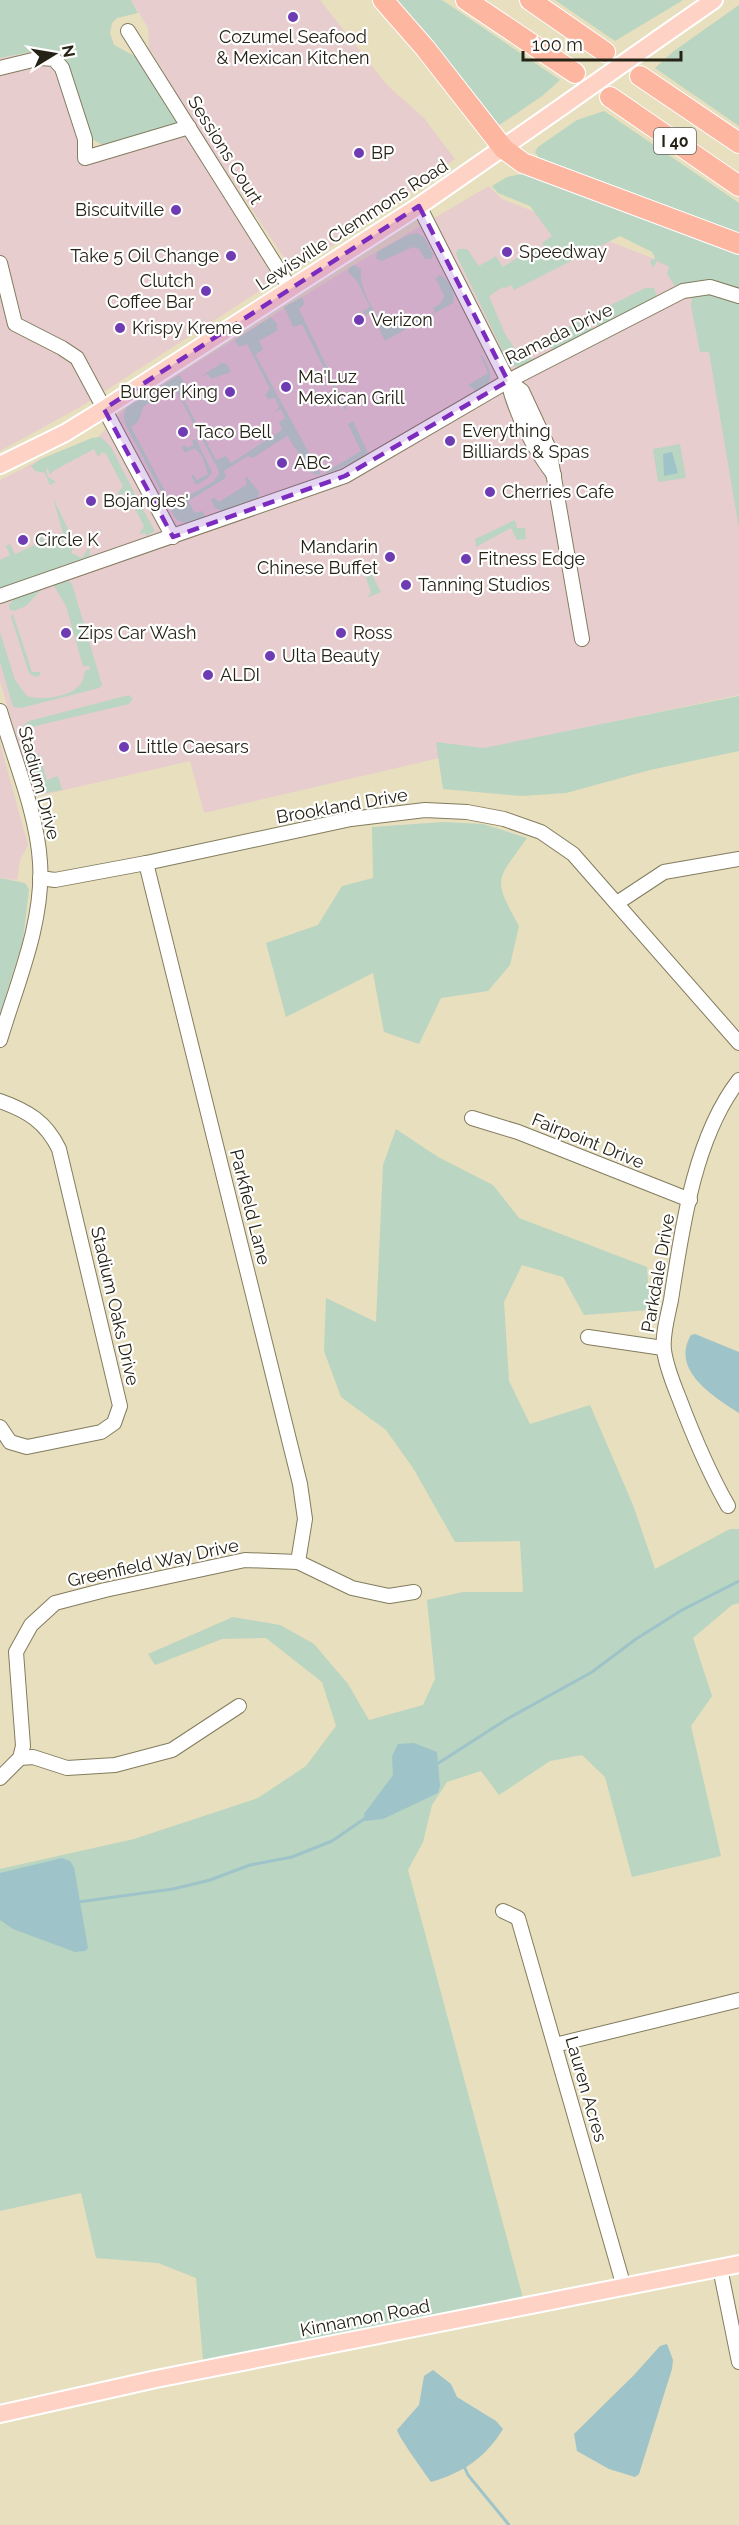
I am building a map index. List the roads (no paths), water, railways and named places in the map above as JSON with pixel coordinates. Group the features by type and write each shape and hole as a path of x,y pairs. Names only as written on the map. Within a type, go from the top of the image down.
{"highway":[{"path":"384,0 425,48 504,149 523,163 739,244"},
{"path":"466,0 575,74"},
{"path":"530,0 605,52"},
{"name":"I 40","path":"640,76 739,143"},
{"name":"I 40","path":"610,97 739,186"}],"main road":[{"name":"Lewisville Clemmons Road","path":"0,465 65,433 104,409 419,207 714,0"},
{"name":"Kinnamon Road","path":"0,2414 168,2377 739,2264"}],"street":[{"name":"Sessions Court","path":"128,31 290,288"},
{"path":"0,68 41,58 54,59 62,68 85,140 86,158 189,127"},
{"name":"Ramada Drive","path":"419,207 508,381 684,291 710,288 739,296"},
{"path":"0,263 15,324 77,358 172,537"},
{"path":"0,596 345,476 508,381 522,391 549,448 582,639"},
{"name":"Stadium Drive","path":"0,711 37,838 40,878 37,913 0,1040"},
{"name":"Brookland Drive","path":"40,878 55,880 146,863 351,819 425,810 467,812 504,819 541,832 573,854 739,1043"},
{"path":"617,903 664,872 739,859"},
{"name":"Parkfield Lane","path":"146,863 300,1484 305,1519 298,1562"},
{"name":"Parkdale Drive","path":"728,1506 700,1452 663,1348 690,1200 710,1128 721,1106 739,1080"},
{"name":"Stadium Oaks Drive","path":"0,1101 34,1116 52,1136 59,1149 120,1406 114,1423 101,1432 27,1447 10,1442 0,1427"},
{"name":"Fairpoint Drive","path":"472,1118 518,1132 690,1200"},
{"path":"588,1337 663,1348"},
{"name":"Greenfield Way Drive","path":"20,1758 23,1746 16,1652 31,1624 55,1603 245,1560 298,1562 352,1588 389,1596 414,1592"},
{"path":"0,1778 20,1758 33,1757 67,1768 115,1766 172,1750 239,1706"},
{"name":"Lauren Acres","path":"503,1911 518,1918 624,2287"},
{"path":"555,2045 739,2000"},
{"path":"720,2268 739,2362"}],"water":[{"path":"672,452 678,473 664,476 663,454"},
{"path":"695,1334 739,1352 739,1413 707,1391 690,1371 686,1360 686,1348 691,1335"},
{"path":"414,1743 437,1752 440,1786 438,1793 383,1819 365,1821 364,1814 393,1775 392,1756 398,1744"},
{"path":"62,1858 70,1861 74,1867 88,1948 85,1951 75,1952 13,1929 0,1920 0,1873"},
{"path":"667,2344 673,2360 672,2369 639,2474 635,2477 609,2469 577,2451 574,2434 660,2346"},
{"path":"433,2370 451,2384 457,2397 496,2421 503,2429 489,2448 473,2463 431,2482 397,2430 419,2405 424,2376"}],"waterway":[{"path":"437,1764 507,1719 592,1672 636,1639 682,1610 739,1581"},
{"path":"78,1902 173,1889 210,1880 250,1865 292,1857 332,1841 367,1817"},
{"path":"464,2466 468,2475 509,2525"}],"place":[{"name":"Cozumel Seafood & Mexican Kitchen","path":"293,17"},
{"name":"BP","path":"359,153"},
{"name":"Biscuitville","path":"176,210"},
{"name":"Speedway","path":"507,252"},
{"name":"Take 5 Oil Change","path":"231,256"},
{"name":"Clutch Coffee Bar","path":"206,291"},
{"name":"Verizon","path":"359,320"},
{"name":"Krispy Kreme","path":"120,328"},
{"name":"Ma'Luz Mexican Grill","path":"286,387"},
{"name":"Burger King","path":"230,392"},
{"name":"Taco Bell","path":"183,432"},
{"name":"Everything Billiards & Spas","path":"450,441"},
{"name":"ABC","path":"282,463"},
{"name":"Cherries Cafe","path":"490,492"},
{"name":"Bojangles'","path":"91,501"},
{"name":"Circle K","path":"23,540"},
{"name":"Mandarin Chinese Buffet","path":"390,557"},
{"name":"Fitness Edge","path":"466,559"},
{"name":"Tanning Studios","path":"406,585"},
{"name":"Zips Car Wash","path":"66,633"},
{"name":"Ross","path":"341,633"},
{"name":"Ulta Beauty","path":"270,656"},
{"name":"ALDI","path":"208,675"},
{"name":"Little Caesars","path":"124,747"}]}
